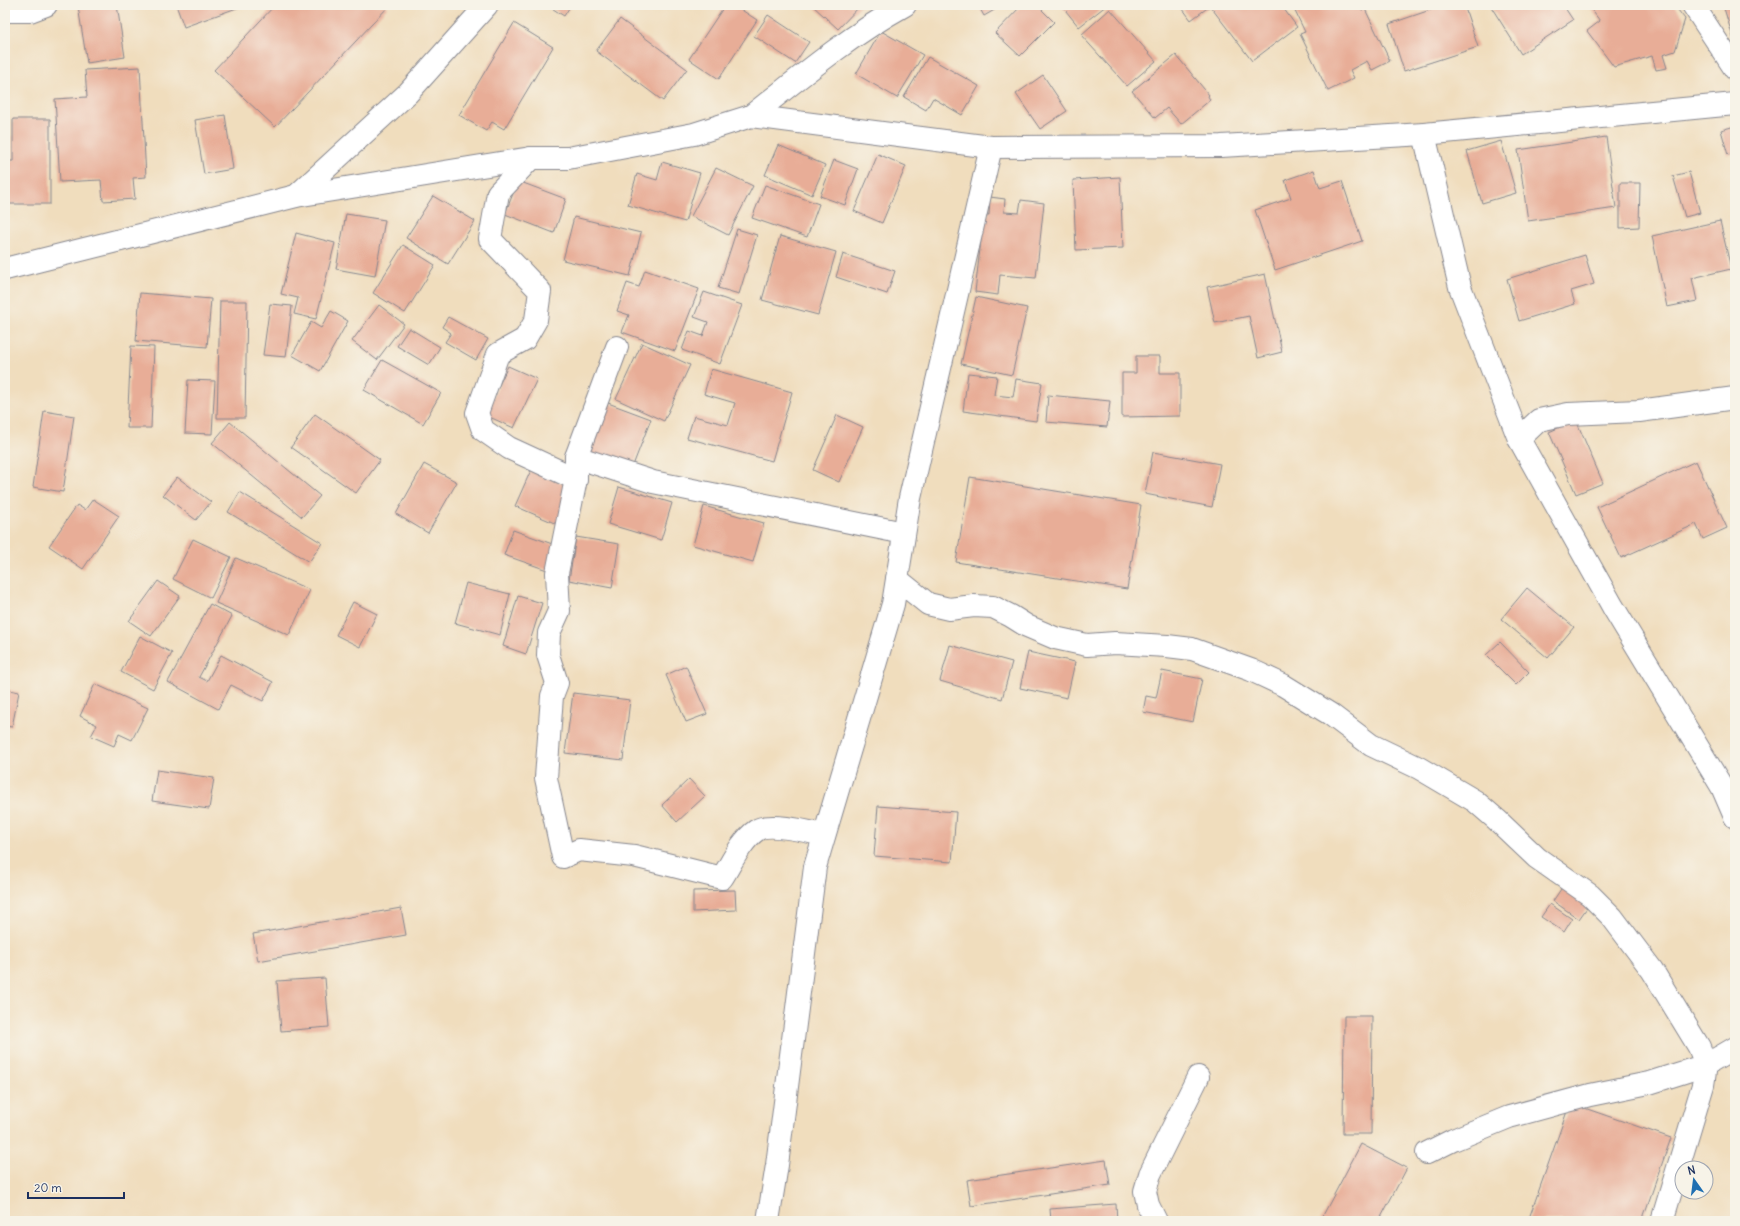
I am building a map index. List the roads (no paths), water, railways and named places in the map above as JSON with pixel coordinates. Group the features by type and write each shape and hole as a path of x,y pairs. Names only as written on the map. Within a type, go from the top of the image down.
{"street":[{"path":"5,11 30,11 46,5"},
{"path":"296,196 408,93 487,5"},
{"path":"5,269 296,196 531,158 568,158 694,134 751,116 812,67 883,17 905,5"},
{"path":"1693,5 1735,69"},
{"path":"751,116 992,146 1221,146 1424,134 1735,104"},
{"path":"1424,134 1460,287 1519,439 1613,607 1722,787 1735,817"},
{"path":"768,1221 777,1165 815,867 893,604 910,498 992,146"},
{"path":"531,158 498,193 490,239 540,291 536,320 525,339 498,354 477,413 483,430 509,448 576,479"},
{"path":"618,347 576,457 576,479 557,574 559,611 549,633 548,655 557,684 552,696 546,778 563,856 579,850 634,856 722,878 743,844 758,829 781,827 824,835"},
{"path":"1519,439 1539,420 1568,414 1639,411 1735,398"},
{"path":"576,457 653,482 904,533"},
{"path":"897,579 928,604 950,609 974,606 993,607 1028,626 1055,638 1087,645 1115,643 1192,649 1251,670 1283,685 1330,714 1371,745 1419,768 1475,801 1537,858 1590,895 1612,917 1634,944 1652,970 1699,1047 1706,1065 1703,1085 1662,1221"},
{"path":"1427,1153 1509,1116 1590,1095 1649,1083 1706,1065 1735,1048"},
{"path":"1156,1221 1148,1205 1146,1191 1149,1180 1198,1077"}]}
